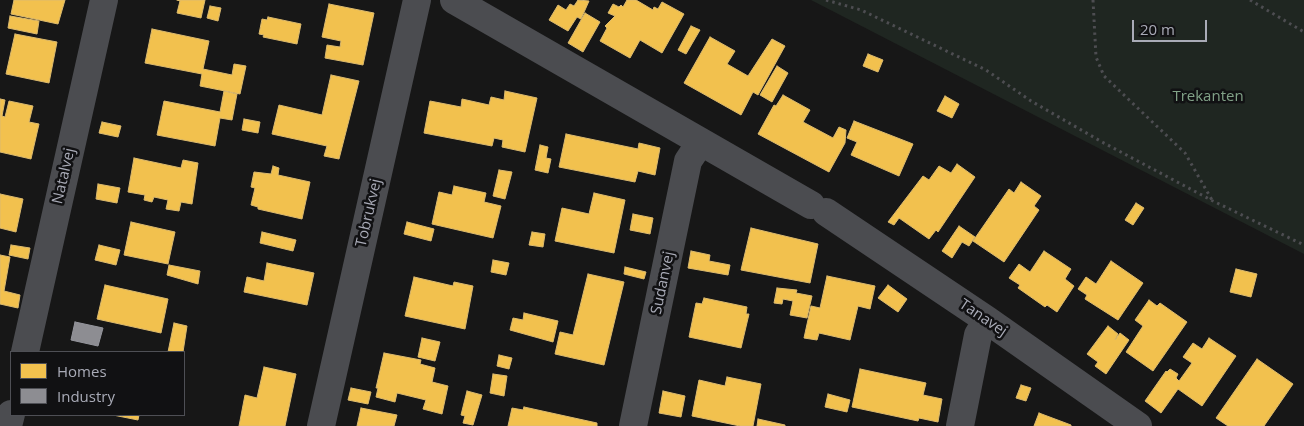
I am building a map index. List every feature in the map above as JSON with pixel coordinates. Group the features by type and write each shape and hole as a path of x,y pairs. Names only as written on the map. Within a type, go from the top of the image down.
{"street":[{"name":"Natalvej","path":"25,351 104,0"},
{"name":"Tobrukvej","path":"321,426 417,0"},
{"path":"454,0 700,143"},
{"name":"Tanavej","path":"700,143 818,209 987,320 1138,426"},
{"name":"Sudanvej","path":"632,426 688,161 700,143"},
{"path":"960,426 978,335 987,320"}],"path":[{"path":"826,0 861,10 986,70 1031,101 1102,142 1212,201 1304,245"},
{"path":"1093,0 1096,57 1104,76 1185,154 1212,201"},
{"path":"1250,0 1304,32"}],"green space":[{"name":"Trekanten","path":"811,0 1304,0 1304,254"}],"building: Homes":[{"path":"14,0 65,0 58,24 11,14"},
{"path":"177,0 205,0 201,18 177,13 180,1"},
{"path":"578,0 589,1 581,19 577,17 568,31 549,20 558,5 566,10 570,4 574,6"},
{"path":"627,0 636,0 653,10 654,7 658,9 662,2 684,14 662,53 640,40 630,58 600,41 607,28 605,26 615,16 608,13 613,4 623,7"},
{"path":"329,4 374,13 363,65 325,58 327,45 340,47 341,41 322,37"},
{"path":"210,6 221,8 218,21 207,18"},
{"path":"585,13 600,22 583,52 568,43"},
{"path":"10,16 39,21 37,34 8,28"},
{"path":"268,17 301,24 297,44 263,37 264,35 259,34 262,19 267,20"},
{"path":"691,26 700,30 686,54 678,50"},
{"path":"152,29 209,41 203,69 232,75 234,64 246,66 240,94 200,86 202,74 145,63"},
{"path":"15,34 57,42 49,83 6,74"},
{"path":"710,37 735,51 727,64 748,76 772,39 785,46 758,95 753,92 741,115 684,83"},
{"path":"868,54 883,60 878,72 863,66"},
{"path":"777,66 788,73 772,102 760,95"},
{"path":"331,75 359,81 339,159 324,156 327,146 272,134 279,105 322,115"},
{"path":"224,91 237,94 232,120 220,118 215,146 157,135 164,101 220,112"},
{"path":"505,91 537,98 525,152 502,147 503,140 494,138 492,146 424,133 430,101 461,107 462,99 489,105 491,97 504,100"},
{"path":"783,95 810,110 803,122 833,138 839,127 846,130 845,143 829,172 758,134 774,105 776,106"},
{"path":"945,96 959,104 952,118 937,111"},
{"path":"0,99 5,100 2,116 5,117 9,101 33,106 29,122 39,124 31,159 0,152"},
{"path":"244,119 260,122 258,133 242,130"},
{"path":"854,121 913,144 899,176 851,155 857,142 847,138"},
{"path":"102,122 121,126 118,137 99,133"},
{"path":"566,134 638,149 639,143 660,148 655,175 638,171 635,182 559,167"},
{"path":"540,145 548,147 546,158 551,159 548,173 535,170"},
{"path":"134,158 181,168 183,160 198,163 192,204 181,202 179,211 166,209 168,200 154,197 152,202 144,200 145,195 128,192"},
{"path":"957,164 975,177 938,232 936,230 929,239 899,218 894,225 888,222 923,176 929,180 939,166 951,173"},
{"path":"273,166 279,168 278,175 310,182 302,219 258,209 258,207 251,205 255,188 251,187 254,172 271,174"},
{"path":"499,170 512,172 505,199 493,196"},
{"path":"1021,182 1041,196 1034,206 1039,210 1004,262 973,241 1009,189 1014,193"},
{"path":"98,184 120,188 117,203 96,199"},
{"path":"454,186 486,193 484,202 501,206 493,238 432,224 439,192 452,195"},
{"path":"594,193 625,200 614,253 555,241 562,208 589,214"},
{"path":"0,194 23,199 16,232 0,228"},
{"path":"1136,203 1144,208 1133,225 1125,220"},
{"path":"633,214 653,218 650,234 630,230"},
{"path":"131,222 175,232 168,264 124,255"},
{"path":"407,222 434,229 431,241 404,234"},
{"path":"959,226 975,237 969,246 962,242 952,258 942,251"},
{"path":"751,228 818,244 810,283 741,270"},
{"path":"262,232 296,240 293,251 260,243"},
{"path":"532,232 545,234 543,247 529,245"},
{"path":"11,245 30,248 28,259 9,255"},
{"path":"99,245 120,250 116,265 95,260"},
{"path":"691,251 710,255 709,261 730,265 728,275 688,268"},
{"path":"1044,251 1071,269 1065,279 1074,286 1057,312 1047,305 1045,307 1018,288 1020,285 1009,278 1019,264 1030,272"},
{"path":"0,255 10,257 4,291 20,295 18,308 0,304"},
{"path":"493,260 509,263 506,275 491,272"},
{"path":"1111,261 1143,283 1118,320 1085,299 1087,295 1078,289 1086,277 1096,284"},
{"path":"267,263 314,273 307,305 244,292 247,277 264,281"},
{"path":"169,265 200,271 198,284 167,275"},
{"path":"625,267 646,272 644,279 624,274"},
{"path":"1236,269 1257,274 1251,297 1230,292"},
{"path":"588,274 624,282 604,365 555,354 560,332 573,335"},
{"path":"827,276 875,286 870,309 858,306 850,340 819,333 817,340 804,338 811,306 820,308"},
{"path":"414,277 453,286 454,282 473,286 465,329 405,316"},
{"path":"105,285 168,299 161,333 97,319"},
{"path":"888,285 907,299 898,312 878,298"},
{"path":"777,288 797,290 796,293 812,296 807,318 790,315 793,301 783,299 782,304 774,303"},
{"path":"704,298 747,307 746,314 749,314 741,348 689,337 696,303 702,304"},
{"path":"1149,300 1157,306 1160,303 1187,322 1153,371 1126,352 1143,326 1135,320"},
{"path":"524,313 558,321 553,342 510,330 513,318 523,320"},
{"path":"174,323 187,326 183,351 168,351"},
{"path":"1108,326 1118,334 1115,340 1120,333 1129,340 1106,374 1095,366 1098,362 1087,354"},
{"path":"422,338 440,342 435,361 418,357"},
{"path":"1209,338 1236,356 1202,406 1178,389 1161,413 1145,401 1166,371 1170,369 1178,374 1176,378 1179,381 1192,363 1183,357 1193,343 1202,349"},
{"path":"384,353 421,360 420,364 435,368 432,382 448,386 442,414 423,409 426,400 397,393 395,402 376,397 378,388 376,388"},
{"path":"499,355 512,358 509,369 497,366"},
{"path":"1257,359 1293,384 1264,426 1228,426 1216,418"},
{"path":"264,367 296,374 285,426 239,426 245,395 257,398"},
{"path":"860,369 926,383 923,395 942,399 938,422 919,418 918,421 852,407"},
{"path":"493,374 507,376 504,396 490,393"},
{"path":"727,377 761,384 753,426 740,426 692,416 699,380 725,386"},
{"path":"1021,385 1031,388 1026,401 1016,398"},
{"path":"351,388 371,392 368,404 348,400"},
{"path":"467,391 482,395 473,425 463,423 465,416 461,415"},
{"path":"663,391 685,396 681,417 659,413"},
{"path":"828,394 850,400 847,412 825,407"},
{"path":"524,407 597,423 597,426 508,426 512,408 523,410"},
{"path":"361,408 397,415 394,426 357,426"},
{"path":"1039,413 1071,425 1071,426 1034,426"},
{"path":"118,416 139,416 138,420"},
{"path":"758,419 785,425 785,426 757,426"}],"building: Industry":[{"path":"75,322 103,328 98,346 71,340"}]}
